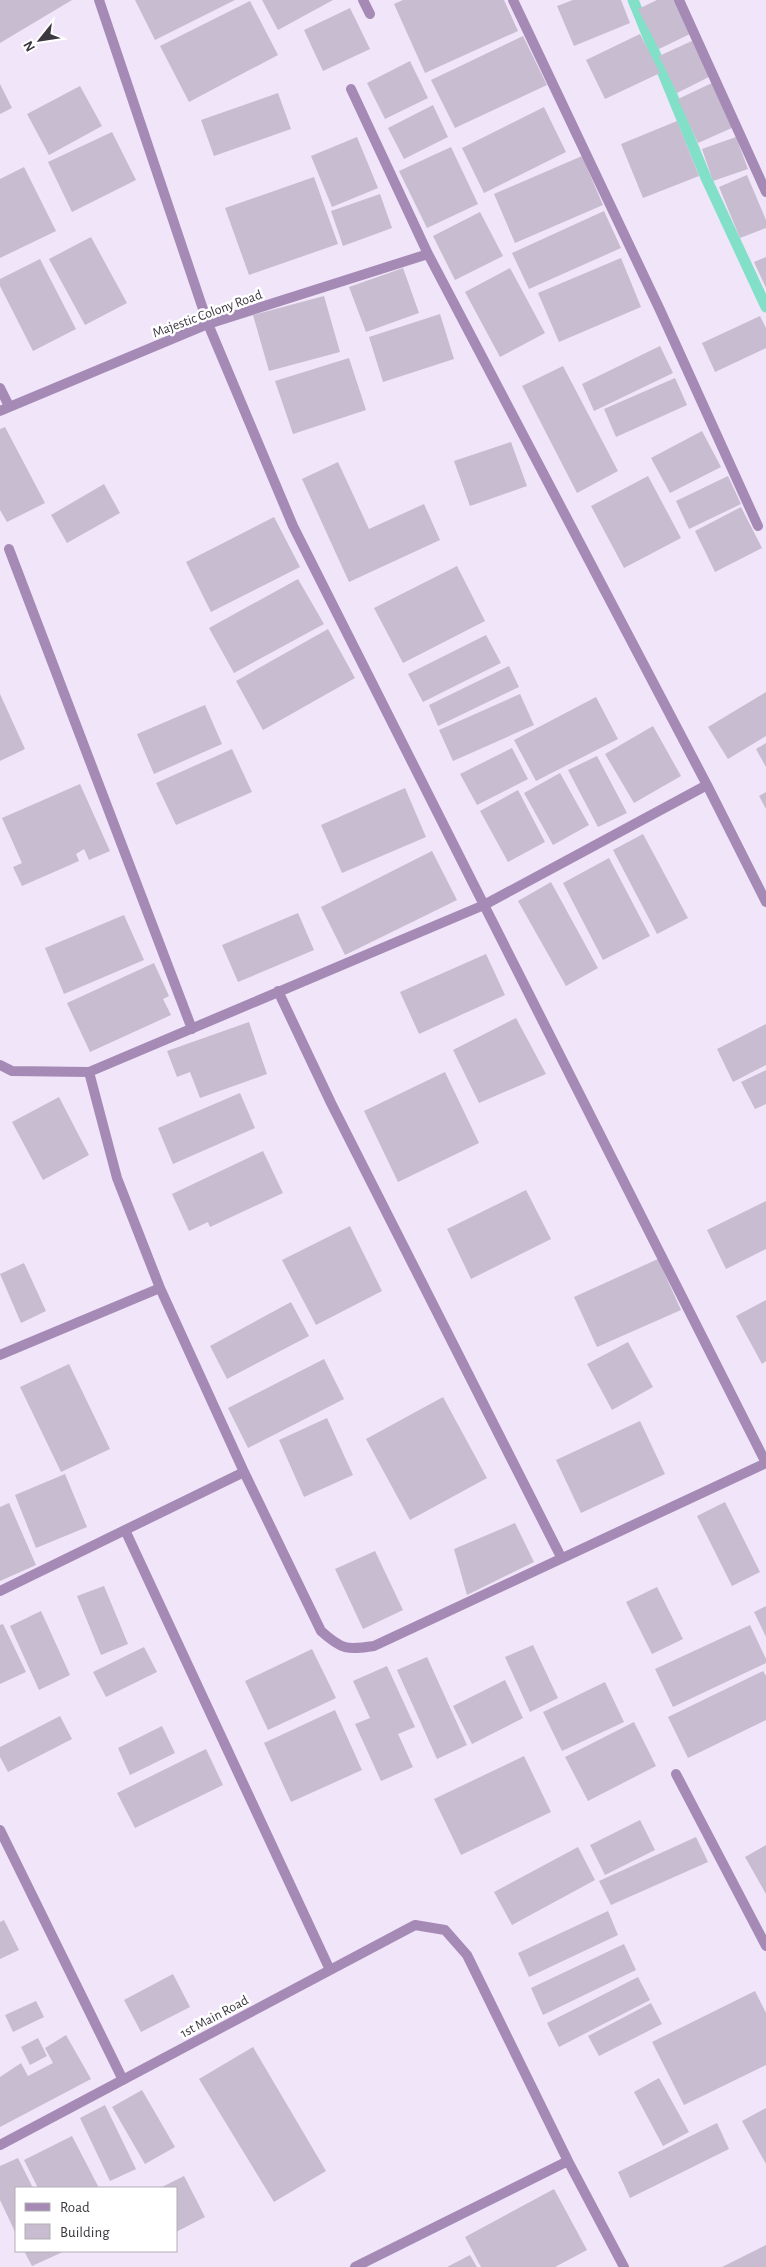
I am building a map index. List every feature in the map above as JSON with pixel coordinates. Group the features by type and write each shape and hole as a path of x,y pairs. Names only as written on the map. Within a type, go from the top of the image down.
{"street":[{"path":"89,1072 117,1178 160,1288 244,1472 321,1631 334,1643 349,1649 374,1646 561,1557 766,1463 293,526 208,324 99,0"},
{"path":"363,0 370,14"},
{"path":"513,0 660,310 758,526"},
{"path":"679,0 766,192"},
{"path":"351,89 428,254 708,785 766,902"},
{"name":"Majestic Colony Road","path":"4,408 208,324 428,254"},
{"path":"0,388 4,408"},
{"path":"9,549 192,1029"},
{"path":"0,1065 12,1071 89,1072 484,905 708,785"},
{"path":"278,991 331,1102 561,1557"},
{"path":"0,1355 160,1288"},
{"path":"0,1591 244,1472"},
{"path":"125,1530 330,1970"},
{"path":"676,1774 766,1946"},
{"path":"0,1830 123,2080"},
{"name":"1st Main Road","path":"0,2145 415,1925 445,1930 467,1955 568,2161"},
{"path":"355,2267 568,2161 624,2267"}],"building":[{"path":"0,0 72,0 0,43"},
{"path":"135,0 235,0 155,40"},
{"path":"262,0 333,0 278,30"},
{"path":"403,0 504,0 518,31 425,73 394,4"},
{"path":"573,0 621,0 630,23 574,46 557,6"},
{"path":"657,0 676,0 692,33 659,49 638,9"},
{"path":"250,1 278,55 189,102 160,46"},
{"path":"350,8 370,49 323,71 304,30"},
{"path":"640,34 660,73 605,99 586,60"},
{"path":"523,36 547,85 455,128 431,80"},
{"path":"694,40 711,76 677,93 659,56"},
{"path":"410,61 428,98 385,119 367,83"},
{"path":"714,82 734,127 698,143 678,99"},
{"path":"0,84 12,108 0,114"},
{"path":"80,86 102,126 49,155 27,114"},
{"path":"278,93 291,129 214,156 201,120"},
{"path":"433,105 448,137 404,159 388,128"},
{"path":"544,107 566,152 484,193 462,148"},
{"path":"677,121 699,176 643,198 621,144"},
{"path":"112,132 136,180 72,212 48,162"},
{"path":"357,137 378,188 332,207 311,156"},
{"path":"736,137 748,169 713,181 702,149"},
{"path":"451,147 478,204 427,228 399,171"},
{"path":"582,156 603,205 515,243 494,194"},
{"path":"24,167 56,231 0,258 0,179"},
{"path":"747,175 766,220 766,228 740,238 719,187"},
{"path":"314,177 338,244 249,275 225,208"},
{"path":"380,194 392,228 343,246 331,211"},
{"path":"604,211 621,248 529,289 512,253"},
{"path":"480,212 503,256 455,280 433,236"},
{"path":"91,237 127,303 85,325 49,259"},
{"path":"766,257 766,288 754,262"},
{"path":"621,258 641,307 559,342 538,293"},
{"path":"40,259 76,329 33,351 0,286 0,279"},
{"path":"403,268 419,313 366,332 349,287"},
{"path":"510,268 545,333 500,357 465,292"},
{"path":"324,296 340,352 269,371 253,315"},
{"path":"440,314 454,359 383,382 369,337"},
{"path":"760,316 766,328 766,348 715,372 702,343"},
{"path":"660,346 673,373 594,411 582,384"},
{"path":"349,358 366,410 293,434 275,381"},
{"path":"563,366 618,471 577,493 522,386"},
{"path":"675,378 687,405 616,437 604,409"},
{"path":"5,427 45,503 7,522 0,510 0,429"},
{"path":"702,431 721,467 670,493 651,458"},
{"path":"511,442 527,486 470,506 454,461"},
{"path":"338,462 369,529 424,504 440,540 349,582 302,479"},
{"path":"648,476 681,538 624,568 591,506"},
{"path":"728,476 741,504 689,529 676,501"},
{"path":"104,484 120,513 67,543 51,515"},
{"path":"741,507 762,548 715,572 695,531"},
{"path":"274,517 300,567 211,612 186,562"},
{"path":"457,566 485,621 403,663 374,608"},
{"path":"298,579 324,624 234,673 209,628"},
{"path":"328,629 355,678 263,730 236,681"},
{"path":"486,635 501,663 423,702 408,674"},
{"path":"509,666 519,687 438,726 429,705"},
{"path":"766,692 766,736 728,759 708,727"},
{"path":"0,694 25,749 0,761"},
{"path":"520,694 534,725 453,761 439,730"},
{"path":"596,697 618,739 536,781 514,740"},
{"path":"205,705 222,744 154,774 137,734"},
{"path":"653,726 681,776 634,803 605,754"},
{"path":"766,743 766,767 756,749"},
{"path":"512,748 528,779 477,805 460,774"},
{"path":"232,749 252,792 176,825 156,783"},
{"path":"597,756 627,813 598,827 568,770"},
{"path":"560,773 589,825 553,845 524,793"},
{"path":"80,784 110,851 89,860 84,849 76,854 79,861 22,886 13,867 22,863 2,818"},
{"path":"405,788 426,837 342,873 321,825"},
{"path":"518,790 545,842 508,862 480,811"},
{"path":"766,792 766,809 759,796"},
{"path":"643,834 688,918 657,934 613,850"},
{"path":"432,851 457,900 345,955 321,907"},
{"path":"609,858 650,936 603,960 563,883"},
{"path":"551,882 598,968 566,986 518,901"},
{"path":"298,913 314,950 238,982 222,945"},
{"path":"124,915 144,960 64,994 45,948"},
{"path":"486,954 505,995 419,1034 400,992"},
{"path":"154,963 169,996 163,999 171,1015 90,1052 67,1003"},
{"path":"516,1018 546,1074 479,1103 453,1050"},
{"path":"249,1022 267,1074 200,1098 190,1072 177,1077 167,1051"},
{"path":"766,1024 766,1065 733,1082 717,1049"},
{"path":"766,1070 766,1104 755,1109 741,1082"},
{"path":"445,1072 479,1143 398,1182 364,1111"},
{"path":"240,1093 255,1128 173,1164 158,1128"},
{"path":"59,1097 89,1155 43,1180 12,1122"},
{"path":"263,1151 283,1193 210,1227 208,1222 189,1231 172,1194"},
{"path":"526,1190 551,1239 471,1279 447,1229"},
{"path":"766,1201 766,1249 726,1269 707,1230"},
{"path":"350,1226 382,1291 316,1325 282,1260"},
{"path":"658,1259 681,1310 597,1347 574,1297"},
{"path":"24,1263 46,1311 21,1323 0,1274"},
{"path":"766,1300 766,1361 762,1364 736,1316"},
{"path":"291,1302 309,1336 227,1379 210,1346"},
{"path":"628,1342 653,1387 612,1410 587,1364"},
{"path":"324,1359 344,1399 248,1448 228,1408"},
{"path":"69,1364 110,1449 61,1472 20,1387"},
{"path":"443,1397 487,1478 410,1520 366,1439"},
{"path":"327,1418 353,1475 304,1497 279,1440"},
{"path":"640,1421 665,1474 581,1513 556,1460"},
{"path":"65,1474 87,1527 36,1548 15,1495"},
{"path":"725,1502 760,1572 732,1586 697,1516"},
{"path":"9,1503 36,1565 0,1581 0,1507"},
{"path":"515,1523 534,1562 467,1595 454,1549"},
{"path":"375,1551 403,1610 363,1629 335,1569"},
{"path":"104,1586 128,1644 101,1655 77,1596"},
{"path":"657,1587 683,1639 652,1654 626,1602"},
{"path":"766,1606 766,1637 754,1612"},
{"path":"41,1611 70,1675 39,1690 10,1626"},
{"path":"3,1624 26,1672 0,1684 0,1625"},
{"path":"750,1625 766,1659 766,1663 673,1707 655,1669"},
{"path":"533,1645 558,1698 530,1712 505,1657"},
{"path":"144,1647 157,1672 106,1697 93,1672"},
{"path":"312,1649 336,1698 268,1730 245,1681"},
{"path":"427,1657 467,1745 437,1759 397,1670"},
{"path":"387,1666 415,1727 398,1734 413,1767 381,1781 355,1724 370,1718 353,1681"},
{"path":"763,1671 766,1676 766,1720 688,1758 668,1717"},
{"path":"505,1680 523,1718 472,1744 453,1706"},
{"path":"605,1682 624,1722 562,1751 543,1712"},
{"path":"335,1710 362,1770 291,1802 264,1743"},
{"path":"60,1716 72,1739 8,1772 0,1757 0,1747"},
{"path":"634,1722 656,1766 588,1801 565,1757"},
{"path":"162,1726 175,1753 130,1775 118,1748"},
{"path":"206,1749 223,1785 135,1828 117,1793"},
{"path":"524,1756 551,1812 461,1855 434,1799"},
{"path":"640,1820 655,1850 605,1875 590,1845"},
{"path":"696,1837 708,1862 611,1905 599,1881"},
{"path":"766,1845 766,1894 745,1857"},
{"path":"578,1847 595,1880 512,1925 494,1892"},
{"path":"608,1911 618,1935 529,1977 518,1953"},
{"path":"4,1920 19,1950 0,1959 0,1922"},
{"path":"624,1944 636,1970 543,2015 531,1988"},
{"path":"173,1974 190,2007 141,2032 124,2000"},
{"path":"638,1977 650,2000 559,2047 547,2023"},
{"path":"755,1991 766,2013 766,2065 684,2105 652,2042"},
{"path":"36,2001 44,2017 13,2032 5,2015"},
{"path":"651,2003 662,2024 599,2056 588,2036"},
{"path":"66,2035 91,2079 0,2127 0,2077 21,2063 28,2076 53,2063 45,2048"},
{"path":"38,2038 47,2056 30,2065 21,2047"},
{"path":"253,2047 326,2171 274,2202 199,2079"},
{"path":"659,2078 689,2132 663,2146 634,2092"},
{"path":"142,2090 175,2147 145,2164 112,2107"},
{"path":"105,2105 136,2169 110,2181 80,2118"},
{"path":"766,2108 766,2164 742,2121"},
{"path":"717,2123 729,2149 630,2198 618,2172"},
{"path":"72,2136 98,2187 38,2187 24,2160"},
{"path":"18,2158 32,2187 15,2187 15,2232 0,2200 0,2166"},
{"path":"184,2176 205,2217 178,2231 178,2187 162,2187"},
{"path":"554,2189 587,2250 555,2267 481,2267 465,2237"},
{"path":"766,2245 766,2267 722,2267"},
{"path":"25,2252 63,2252 32,2266"},
{"path":"470,2255 477,2267 447,2267"}],"waterway":[{"path":"633,0 706,178 766,307"}]}
